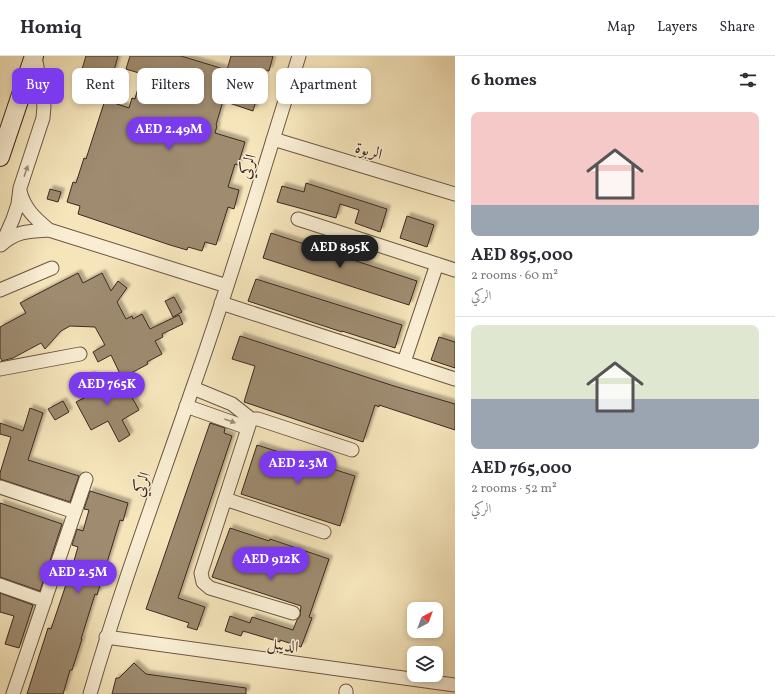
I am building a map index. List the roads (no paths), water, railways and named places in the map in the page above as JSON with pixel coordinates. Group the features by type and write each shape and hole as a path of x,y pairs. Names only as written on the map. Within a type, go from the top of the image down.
{"main road":[{"path":"0,157 35,56"}],"street":[{"path":"0,246 13,220 18,204 20,188 43,118 44,106 35,56"},
{"name":"الركي","path":"90,694 106,637 227,286 298,56"},
{"name":"الربوة","path":"273,139 455,194"},
{"path":"20,188 21,197 30,213 49,230"},
{"path":"298,219 455,270"},
{"path":"0,246 16,234 29,231 49,230 227,286"},
{"path":"404,362 437,264"},
{"path":"0,290 52,268"},
{"path":"221,303 455,379"},
{"path":"0,369 80,354"},
{"path":"193,388 232,404 250,424"},
{"path":"186,406 250,424"},
{"path":"293,613 210,588 203,582 201,573 250,424 258,419 352,450"},
{"path":"13,694 86,479"},
{"path":"0,487 75,512"},
{"path":"225,500 324,532"},
{"path":"0,585 45,601"},
{"name":"الديبل","path":"106,637 455,685"}]}
